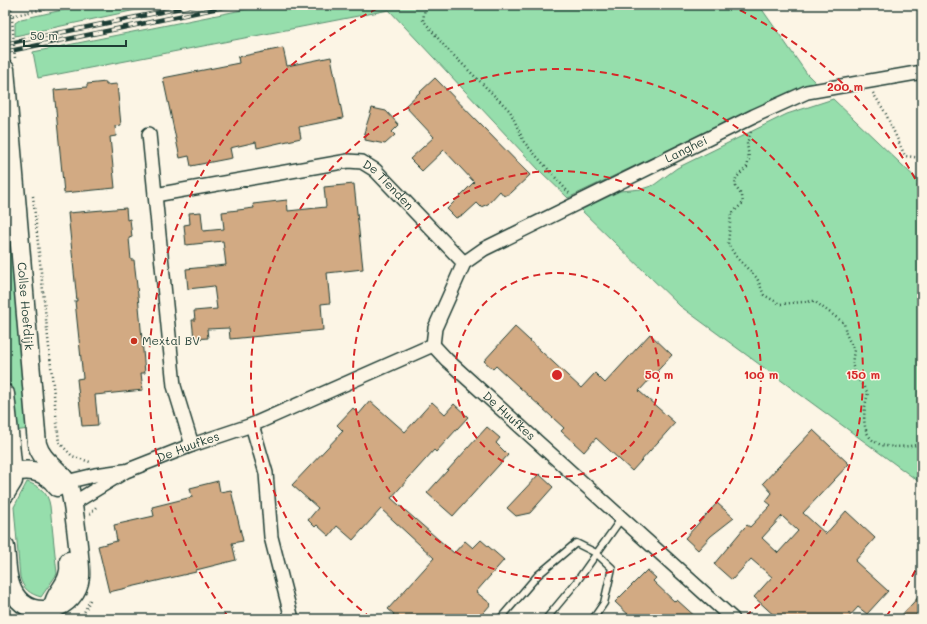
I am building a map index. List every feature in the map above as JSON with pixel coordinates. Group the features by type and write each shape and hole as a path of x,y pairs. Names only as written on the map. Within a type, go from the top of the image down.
{"main road":[{"name":"Collse Hoefdijk","path":"5,69 37,444 40,453 51,466 61,483"},
{"path":"5,394 9,475 13,481 5,494"},
{"path":"9,475 23,470 34,471 61,483 70,490 80,577 76,592 58,613"},
{"path":"58,613 53,600 66,583 70,566 61,483"},
{"path":"5,547 8,576 8,597 24,618"},
{"path":"8,597 30,607 58,613"}],"street":[{"name":"Langhei","path":"464,263 484,249 754,116 807,92 922,72"},
{"path":"149,134 174,386 192,445"},
{"name":"De Tienden","path":"155,195 348,161 362,162 375,170 464,263"},
{"path":"433,345 435,328 464,263"},
{"name":"De Huufkes","path":"72,504 126,471 192,445 252,425 433,345 447,360 621,519 733,619"},
{"path":"252,425 266,473 272,537 292,619"},
{"name":"De Huufkes","path":"61,483 95,474 126,471"}],"lane":[{"path":"546,619 575,584 621,519"},
{"path":"500,619 538,575 576,543 596,553 612,568 604,603 593,619"}],"path":[{"path":"5,17 65,5"},
{"path":"433,5 425,8 423,20 446,48 510,111 524,142 577,203"},
{"path":"871,90 885,112 905,156 922,158"},
{"path":"751,129 747,143 749,159 747,167 736,178 735,186 742,196 743,203 731,214 728,244 737,258 757,278 764,296 780,304 814,301 844,323 846,334 854,350 852,364 856,376 868,393 864,408 864,426 871,440 881,446 907,447 922,444"},
{"path":"59,442 72,456 89,462"}],"green space":[{"path":"86,5 159,5 15,36 15,23 21,19"},
{"path":"267,5 759,5 807,74 817,84 770,101 568,198 539,170 389,10 38,78 33,52"},
{"path":"833,99 922,184 922,484 680,306 581,210 620,191 642,189 654,185 677,168 787,114"},
{"path":"5,170 30,429 13,431 5,317"},
{"path":"27,482 35,485 45,493 50,506 57,574 41,597 28,590 23,585 20,577 14,507"}],"building":[{"path":"283,48 287,66 331,57 343,118 299,127 301,138 257,148 256,142 230,148 232,158 191,166 189,156 180,158 163,78 239,63 238,57"},
{"path":"435,78 530,175 511,193 504,196 500,191 488,204 481,207 477,203 465,214 456,218 447,209 474,182 444,150 422,171 410,159 434,137 405,106"},
{"path":"106,82 106,85 117,84 121,125 115,126 116,136 110,137 115,188 64,193 54,90 87,87 87,84"},
{"path":"372,108 386,111 399,125 392,132 395,135 385,144 365,140 366,134 364,133"},
{"path":"354,184 363,269 327,273 330,303 321,304 323,330 230,339 229,328 207,329 208,338 194,339 192,320 195,320 194,311 217,309 214,286 188,289 186,269 226,265 223,241 186,245 184,225 190,224 189,213 201,212 203,231 224,229 222,212 254,208 253,204 287,200 288,211 326,207 324,187"},
{"path":"126,208 127,220 130,219 132,237 129,238 131,260 134,260 138,295 145,373 141,373 143,390 95,395 98,425 82,426 77,379 83,378 68,213"},
{"path":"515,327 581,388 595,373 605,383 650,334 672,355 639,391 675,423 632,471 596,438 584,452 561,431 564,428 496,366 493,369 484,361"},
{"path":"370,401 405,432 432,402 445,414 454,404 468,417 436,452 434,450 391,498 454,553 465,541 473,548 481,540 504,560 476,592 491,604 478,619 390,619 394,614 388,609 434,558 381,509 353,540 337,526 329,536 317,525 315,527 308,520 318,508 292,485 343,431 337,425 353,408 359,414"},
{"path":"487,427 500,438 496,443 508,455 453,516 427,493"},
{"path":"813,430 849,464 803,513 826,534 846,511 875,538 855,561 888,591 867,614 858,607 847,619 778,619 754,597 772,577 751,559 732,580 714,564 744,528 747,525 750,527 771,505 766,501 772,493 763,483","holes":["782,516 798,531 778,553 762,538"]},
{"path":"539,474 553,487 530,513 516,516 507,508"},
{"path":"218,481 220,492 231,490 243,541 232,543 236,560 196,570 196,572 109,592 98,546 117,541 114,525 154,516 152,507 192,497 190,488"},
{"path":"717,503 734,518 711,536 698,550 685,538"},
{"path":"647,570 656,578 653,581 675,602 677,600 698,619 633,619 615,602"},
{"path":"922,593 922,619 898,619 912,604"}],"railway":[{"path":"5,44 195,5"},
{"path":"5,52 233,5"}],"place":[{"name":"Mextal BV","path":"134,341"}]}
